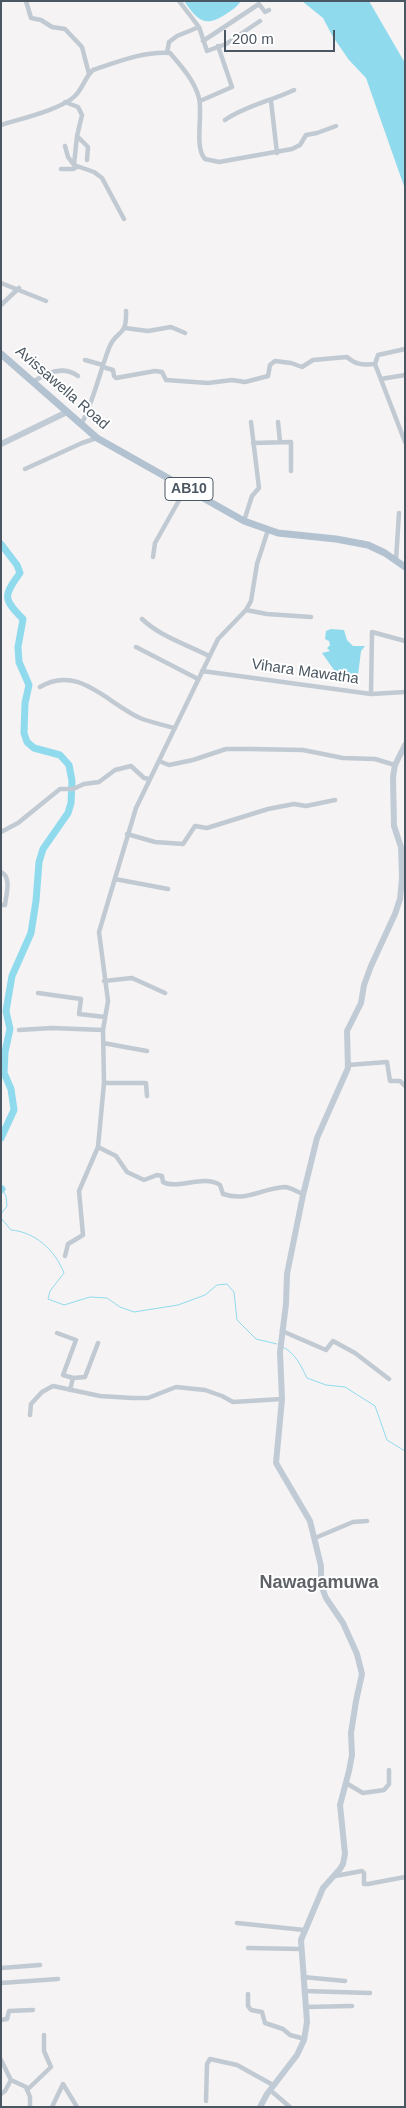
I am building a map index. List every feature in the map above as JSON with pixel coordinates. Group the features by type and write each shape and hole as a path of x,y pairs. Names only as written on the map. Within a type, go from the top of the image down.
{"main road":[{"name":"Avissawella Road","path":"1,354 97,438 244,521 268,530 368,545 385,553 405,567"}],"street":[{"path":"26,1 31,18 41,20 52,27 65,29 82,47 89,74"},
{"path":"179,1 199,27 207,51 226,44 260,21"},
{"path":"203,41 259,4 265,12 269,10"},
{"path":"167,53 169,42 177,36 199,27"},
{"path":"200,101 232,87 218,46"},
{"path":"1,124 41,112 74,97 93,70 128,58 170,53 187,73 200,101 200,149 205,159 219,162 234,158 277,153 300,145 306,135 336,126"},
{"path":"225,120 238,111 271,101 294,90"},
{"path":"271,101 277,153"},
{"path":"65,102 78,107 82,115 77,136 75,166"},
{"path":"77,136 88,148 87,160"},
{"path":"65,146 68,157 75,166 94,172 102,178 124,219"},
{"path":"61,169 73,169 75,166"},
{"path":"1,282 46,301"},
{"path":"1,305 19,288"},
{"path":"80,425 91,405 110,345 125,328 126,311"},
{"path":"125,328 148,331 171,328 185,332"},
{"path":"405,349 378,355 375,364 393,417 403,434 405,442"},
{"path":"85,360 113,370 116,378 155,371 162,372 166,380 208,383 232,380 244,382 268,376 270,365 275,361 291,362 302,367 313,360 347,357 359,365 375,364"},
{"path":"33,382 53,372 62,370 72,371 78,376"},
{"path":"381,379 405,375"},
{"path":"1,444 67,412"},
{"path":"244,521 252,496 259,488 251,422"},
{"path":"278,422 280,442"},
{"path":"25,469 97,438"},
{"path":"253,443 291,442 291,471"},
{"path":"153,557 155,543 186,488"},
{"path":"396,562 399,513"},
{"path":"65,1256 68,1244 83,1235 79,1191 98,1147 104,1083 104,1030 108,1001 104,981 100,932 136,808 209,656 225,630 246,610 251,601 257,564 268,530"},
{"path":"246,610 267,614 310,617"},
{"path":"142,619 162,635 182,642 209,656"},
{"path":"371,694 372,632 405,641"},
{"path":"136,647 198,679"},
{"name":"Vihara Mawatha","path":"202,671 371,694 405,692"},
{"path":"40,687 52,680 80,681 140,718 174,728"},
{"path":"260,2107 297,2055 304,2039 307,2022 301,1940 323,1888 340,1869 344,1854 340,1805 352,1755 351,1732 362,1674 357,1654 343,1623 326,1598 321,1585 321,1566 310,1521 276,1463 282,1399 280,1352 282,1330 290,1256 317,1138 344,1079 348,1065 347,1031 360,1003 368,972 400,899 403,846 394,826 393,777 395,765 405,745"},
{"path":"159,761 169,765 193,760 226,749 251,749 303,750 343,758 375,759 395,765"},
{"path":"1,832 18,824 60,789 72,789 84,784 99,782 115,770 126,766 131,766 144,778 150,779"},
{"path":"128,834 154,842 183,844 195,826 207,828 268,809 294,804 306,806 335,800"},
{"path":"1,872 5,873 8,878 5,905 1,905"},
{"path":"115,879 168,889"},
{"path":"104,981 132,978 165,993"},
{"path":"38,993 81,999 79,1014 105,1017"},
{"path":"19,1030 52,1028 104,1030"},
{"path":"104,1043 147,1051"},
{"path":"348,1065 387,1062 390,1081 400,1081 405,1086"},
{"path":"104,1083 146,1083 147,1096"},
{"path":"98,1147 116,1156 127,1172 144,1180 157,1175 162,1176 163,1182 167,1184 193,1181 216,1182 220,1185 223,1194 232,1197 245,1198 286,1187 303,1194"},
{"path":"282,1330 326,1350 333,1341 355,1353 389,1379"},
{"path":"57,1333 76,1340 63,1375 73,1378 85,1377 98,1343"},
{"path":"70,1390 73,1378"},
{"path":"30,1415 31,1404 42,1392 53,1386 100,1396 148,1398 176,1387 205,1390 233,1402 282,1399"},
{"path":"315,1538 353,1522 367,1521"},
{"path":"346,1783 363,1793 384,1790 388,1784 389,1770"},
{"path":"334,1876 362,1871 364,1873 364,1884 405,1877"},
{"path":"237,1923 304,1930"},
{"path":"248,1948 301,1949"},
{"path":"1,1968 40,1965"},
{"path":"303,1977 345,1981"},
{"path":"1,1983 58,1979"},
{"path":"304,1990 370,1993"},
{"path":"248,1994 248,2006 252,2010 262,2012 265,2023 283,2029 290,2035 304,2039"},
{"path":"306,2007 352,2006"},
{"path":"1,2020 7,2019 9,2011 33,2010"},
{"path":"27,2090 51,2067 44,2051 44,2035"},
{"path":"206,2101 207,2064 210,2059 237,2066 272,2088 290,2107"},
{"path":"1,2060 12,2080 21,2083 27,2090 30,2097 30,2107"},
{"path":"1,2094 12,2080"},
{"path":"52,2107 64,2084 77,2107"}],"water":[{"path":"184,1 241,1 218,18 206,21 197,17"},
{"path":"302,1 369,1 405,63 405,189 366,78 349,60 323,18"},
{"path":"331,629 344,630 347,640 353,646 365,646 361,651 358,675 339,677 322,653 330,651 327,648 330,645 329,641 325,639 326,631"}],"waterway":[{"path":"1,544 17,565 20,573 10,587 8,597 12,607 23,619 18,647 19,662 29,685 25,703 24,733 27,742 34,748 60,755 69,765 72,781 71,803 68,813 43,849 39,862 31,933 12,976 6,1011 10,1029 5,1052 4,1073 11,1089 14,1110 1,1138"},
{"path":"1,1214 7,1206 6,1196 2,1189"},
{"path":"1,1218 11,1230 20,1231 36,1238 50,1250 60,1265 64,1273 50,1291 48,1299 64,1305 90,1297 107,1298 120,1307 134,1312 178,1305 205,1295 217,1285 227,1284 234,1292 237,1320 256,1339 277,1344"},
{"path":"283,1347 295,1357 307,1378 326,1385 345,1387 375,1406 387,1440 405,1451"}],"district":[{"name":"Nawagamuwa","path":"319,1583"}]}
